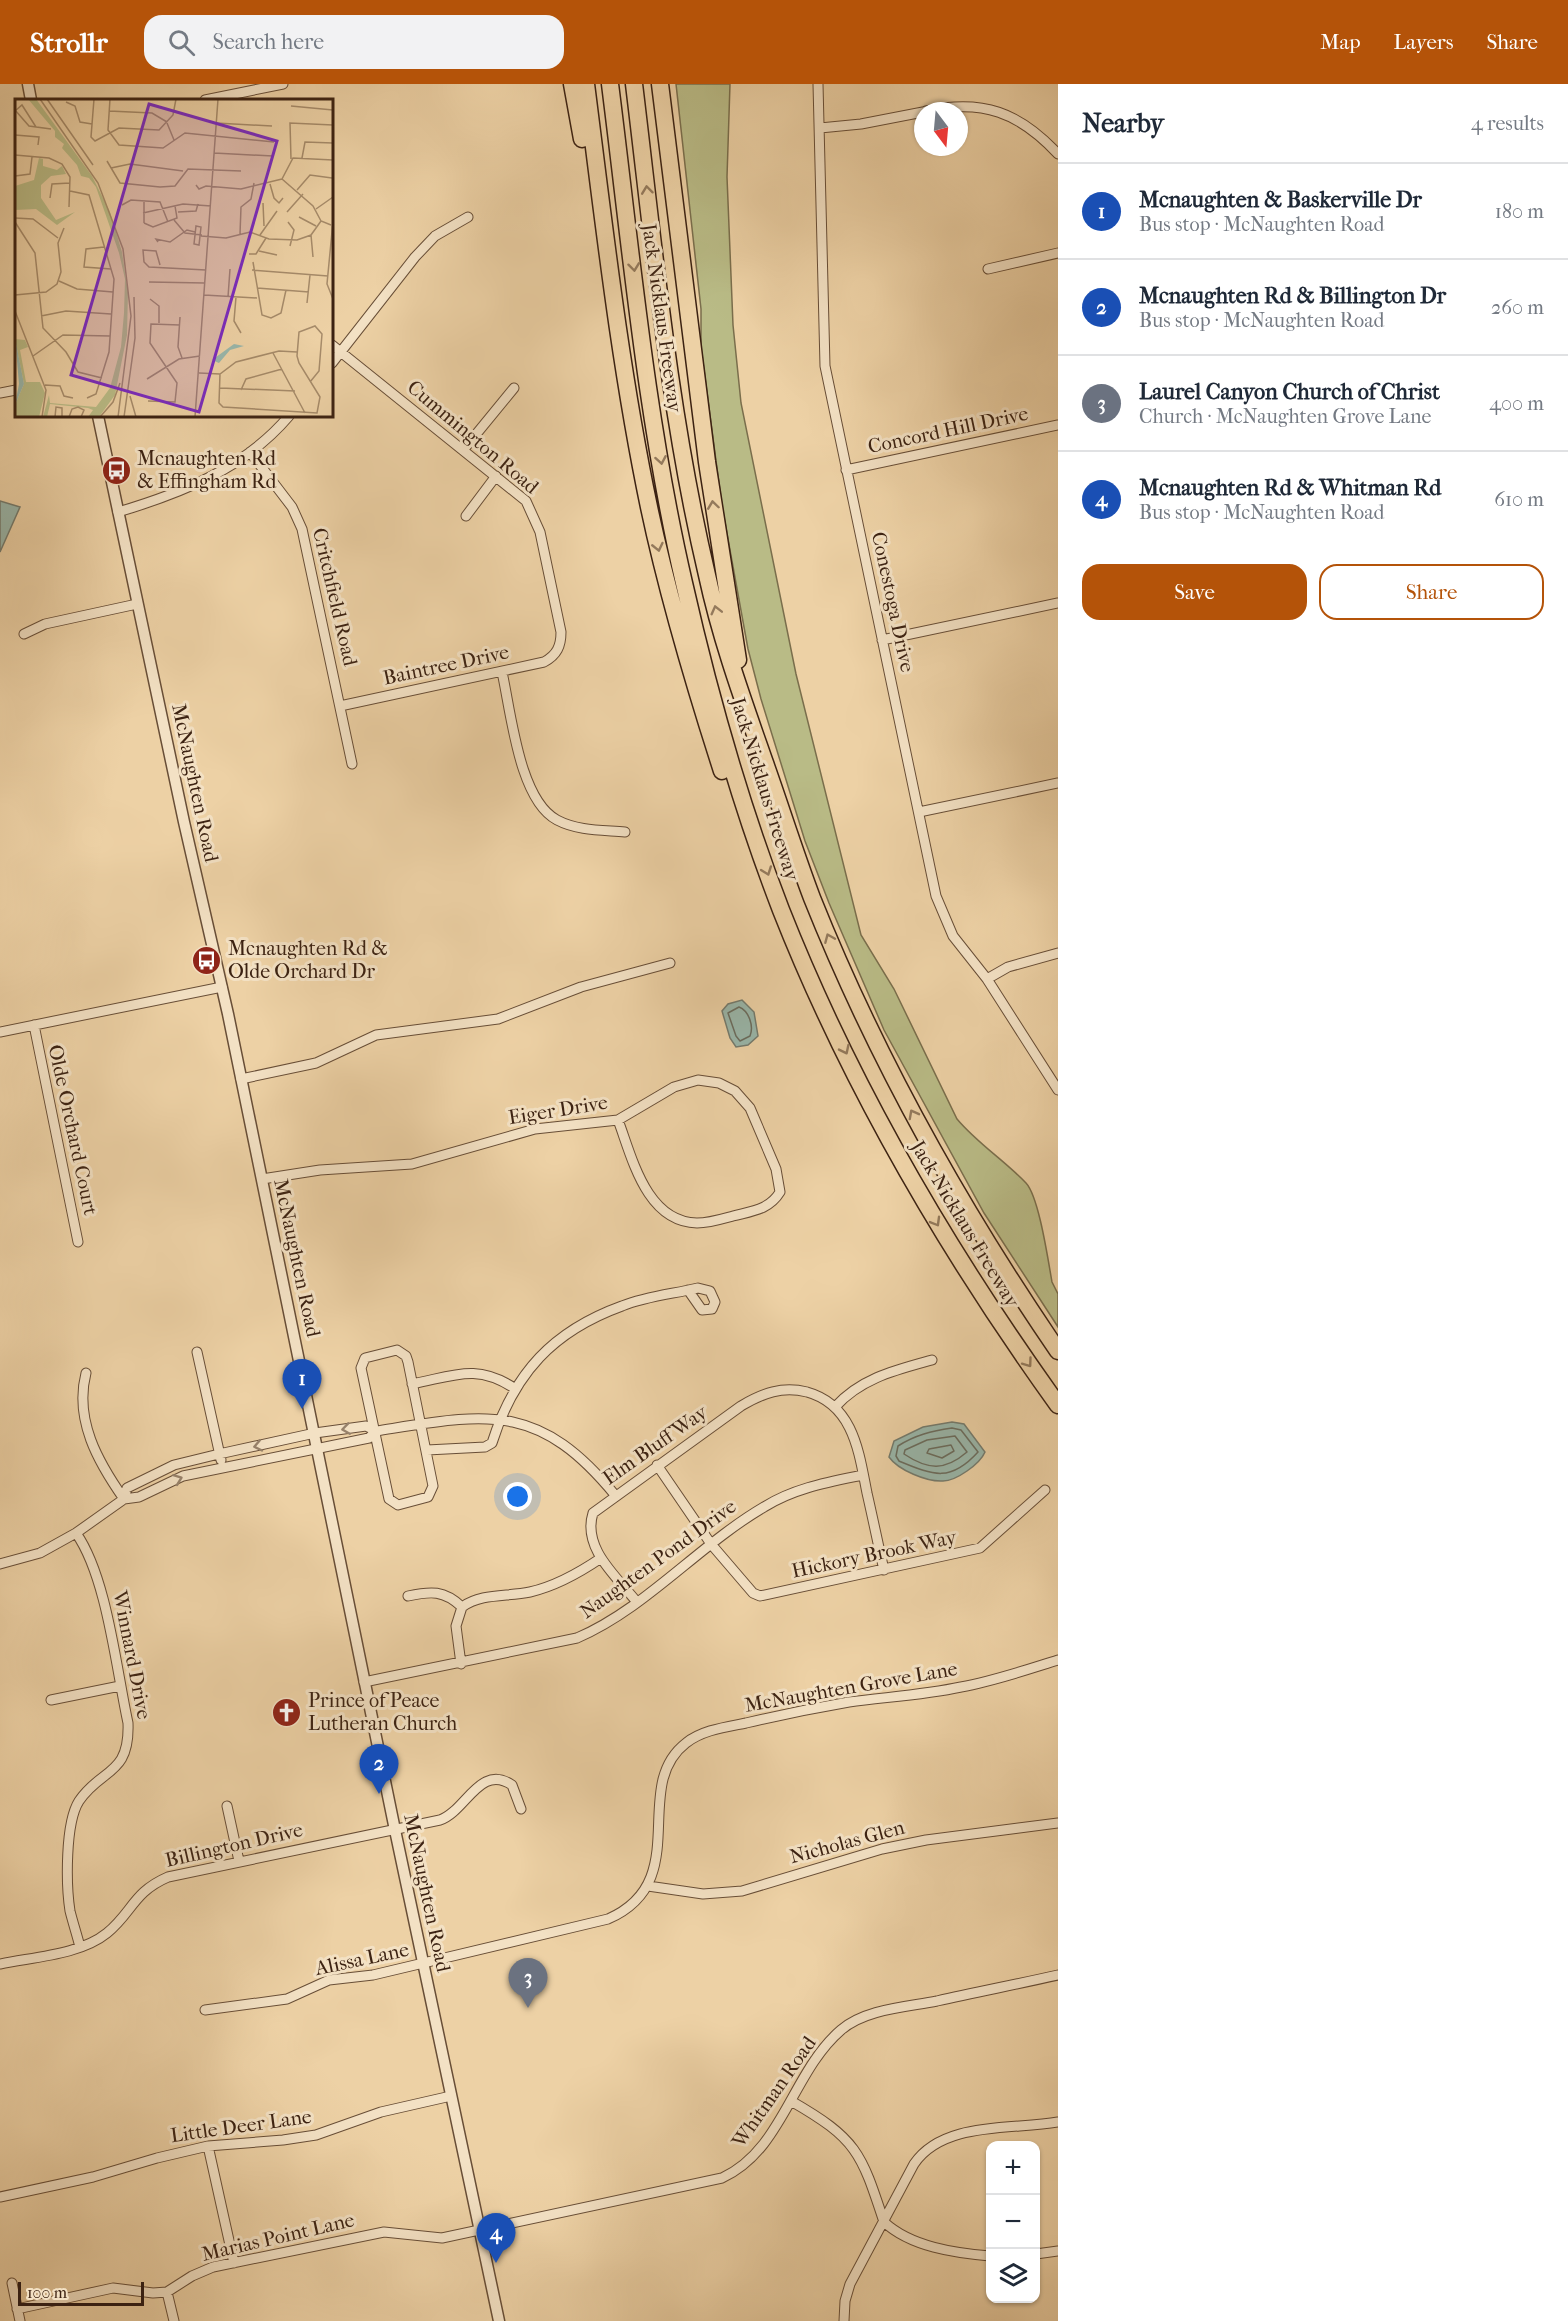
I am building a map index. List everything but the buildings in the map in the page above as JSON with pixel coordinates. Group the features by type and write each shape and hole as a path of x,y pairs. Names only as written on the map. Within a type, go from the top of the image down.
{"highway":[{"path":"572,84 586,159 601,204"},
{"path":"586,84 634,428 667,586 691,675 724,776 748,816"},
{"name":"Jack Nicklaus Freeway","path":"610,84 647,375 671,514 684,583 733,772 804,964 880,1121 954,1252 998,1321 1058,1405"},
{"name":"Jack Nicklaus Freeway","path":"634,84 669,361 694,516 729,663 812,897 868,1027 938,1161 982,1236 1058,1351"},
{"path":"660,84 724,574 739,664 766,765"},
{"path":"669,84 671,174"}],"street":[{"path":"28,84 31,99"},
{"path":"210,99 283,84"},
{"name":"Conestoga Drive","path":"818,84 822,337 828,382 939,909 953,936 987,979 1058,1090"},
{"path":"968,107 995,110 1031,127 1058,154"},
{"path":"820,128 861,124 914,113"},
{"path":"333,362 415,257 435,236 468,217"},
{"path":"988,269 1058,254"},
{"name":"Cummington Road","path":"333,346 526,501 536,521 561,632 561,643 557,652"},
{"path":"464,449 514,388"},
{"path":"0,393 15,390"},
{"name":"McNaughten Road","path":"98,417 222,987 318,1447 364,1682 499,2321"},
{"path":"118,512 167,497 200,483 250,452 288,417"},
{"name":"Concord Hill Drive","path":"846,470 1058,426"},
{"name":"Critchfield Road","path":"250,452 292,507 302,529 352,764"},
{"path":"466,516 496,476"},
{"path":"882,640 1058,603"},
{"path":"24,634 45,624 137,604"},
{"name":"Baintree Drive","path":"340,706 544,662 557,652"},
{"path":"502,672 524,774 536,801 545,812 574,827 625,832"},
{"path":"919,812 1058,783"},
{"path":"987,979 1008,967 1058,953"},
{"path":"241,1079 316,1063 376,1035 498,1019 581,987 670,963"},
{"path":"0,1032 222,987"},
{"name":"Olde Orchard Court","path":"34,1025 78,1242"},
{"name":"Eiger Drive","path":"262,1179 320,1170 412,1164 535,1128 618,1120 683,1083 698,1080 719,1083 730,1088 752,1112 778,1175 780,1192 768,1207 718,1220 696,1223 679,1219 652,1198 641,1183 618,1120"},
{"path":"426,1450 485,1447 492,1443 500,1418 514,1388 545,1351 579,1326 623,1305 688,1290"},
{"path":"397,1350 406,1356 412,1384 432,1492 423,1500 398,1505 389,1499 362,1362 370,1356 397,1350"},
{"path":"197,1352 223,1468"},
{"path":"884,1570 854,1436 835,1407 845,1396 873,1378 932,1360"},
{"path":"412,1384 475,1372 496,1377 514,1388"},
{"path":"86,1373 82,1389 90,1441 102,1467 124,1499"},
{"name":"Elm Bluff Way","path":"636,1601 591,1541 592,1513 741,1406 769,1392 797,1390 820,1396 835,1407"},
{"path":"124,1499 127,1488 143,1479 174,1465 219,1454 315,1433 366,1426 376,1431 468,1418 500,1418 544,1434 572,1449 593,1468 615,1495"},
{"path":"0,1562 40,1553 76,1533 124,1499 140,1497 183,1476 369,1438 376,1431"},
{"path":"657,1466 711,1544"},
{"name":"Naughten Pond Drive","path":"364,1682 461,1664 577,1638 609,1622 765,1505 796,1491 863,1475"},
{"name":"Hickory Brook Way","path":"711,1544 753,1593 760,1596 980,1548 1045,1490"},
{"name":"Winnard Drive","path":"76,1533 86,1548 97,1574 128,1723 127,1750 112,1772 79,1800 71,1820 70,1903 80,1947"},
{"path":"461,1664 456,1626 462,1607 479,1598 513,1595 546,1587 582,1570 601,1557"},
{"path":"408,1596 440,1592 452,1598 462,1607"},
{"name":"McNaughten Grove Lane","path":"423,1964 608,1919 630,1906 648,1886 657,1853 663,1779 671,1760 689,1740 713,1731 790,1712 961,1687 1058,1660"},
{"path":"51,1700 120,1686"},
{"name":"Billington Drive","path":"0,1964 80,1947 106,1934 116,1925 139,1894 158,1881 239,1861 447,1818 460,1808 479,1785 490,1779 505,1780 512,1785 521,1809"},
{"path":"227,1806 239,1861"},
{"name":"Nicholas Glen","path":"648,1886 703,1894 742,1891 882,1849 926,1840 1058,1823"},
{"name":"Alissa Lane","path":"205,2010 287,1999 329,1980 373,1976 423,1964"},
{"name":"Whitman Road","path":"481,2229 722,2178 742,2167 757,2153 824,2049 839,2032 857,2020 1058,1975"},
{"name":"Little Deer Lane","path":"0,2197 93,2177 208,2146 302,2138 390,2110 451,2096"},
{"path":"791,2101 835,2128 858,2152 884,2222 898,2235 941,2248 986,2255"},
{"path":"844,2321 845,2301 850,2284 914,2164 934,2143 960,2134 1058,2122"},
{"path":"208,2146 234,2263"},
{"name":"Marias Point Lane","path":"167,2292 202,2270 384,2232 405,2232 435,2239 481,2229"},
{"path":"1040,2253 1058,2251"},
{"path":"12,2283 20,2321"},
{"path":"17,2309 114,2288 153,2293 167,2292 174,2321"}],"green space":[{"path":"676,84 730,84 727,177 733,325 741,403 796,674 861,935 894,989 957,1119 1018,1175 1031,1190 1042,1230 1052,1282 1058,1294 1058,1327 984,1213 884,1030 805,841 761,699 748,649 722,506 701,347 701,309"}],"water":[{"path":"0,501 20,507 0,552"},
{"path":"742,1000 754,1012 758,1036 748,1045 736,1047 730,1038 722,1011 728,1004"},
{"path":"952,1422 964,1424 985,1452 978,1462 961,1475 943,1481 929,1480 906,1471 889,1457 894,1441 923,1427"}],"place":[{"name":"Mcnaughten Rd & Effingham Rd","path":"116,470"},
{"name":"Mcnaughten Rd & Olde Orchard Dr","path":"207,960"},
{"name":"Mcnaughten & Baskerville Dr","path":"302,1409"},
{"name":"Prince of Peace Lutheran Church","path":"287,1712"},
{"name":"Mcnaughten Rd & Billington Dr","path":"379,1794"},
{"name":"Laurel Canyon Church of Christ","path":"528,2008"},
{"name":"Mcnaughten Rd & Whitman Rd","path":"496,2263"}]}
